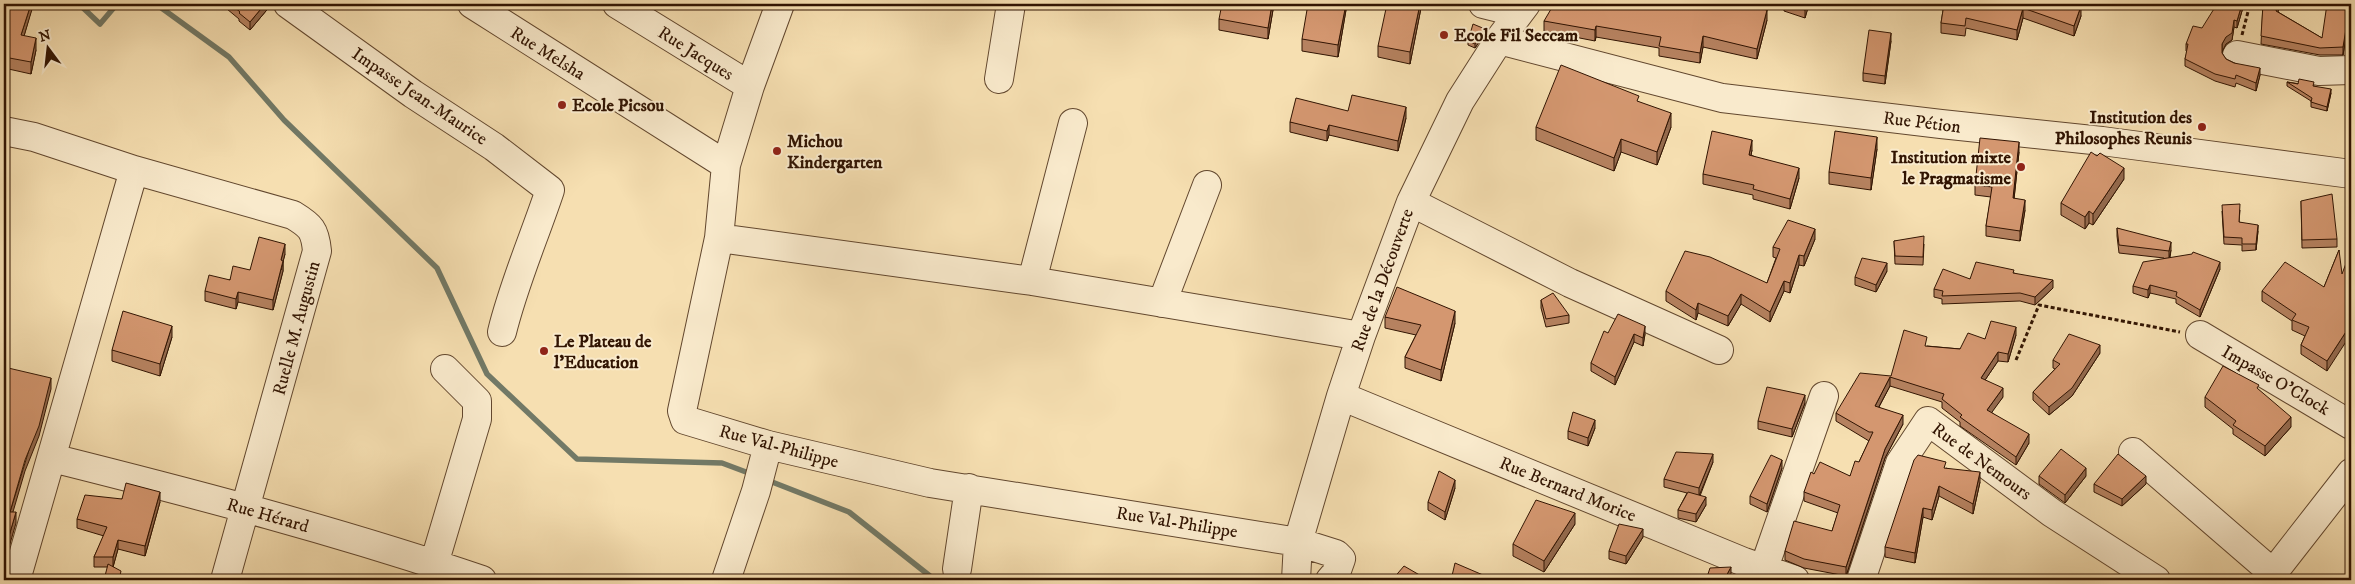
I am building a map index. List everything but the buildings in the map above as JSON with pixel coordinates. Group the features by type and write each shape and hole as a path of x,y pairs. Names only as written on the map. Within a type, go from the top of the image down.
{"street":[{"name":"Impasse Jean-Maurice","path":"288,4 413,94 494,147 550,190 534,238 512,292 502,332"},
{"name":"Rue Melsha","path":"472,4 726,165"},
{"name":"Rue Jacques","path":"617,4 750,86"},
{"name":"Rue Val-Philippe","path":"780,4 750,86 726,165 719,238 682,411 685,420 766,454 930,483 1298,542 1336,554 1341,559 1336,574 1330,580"},
{"path":"998,79 1011,4"},
{"path":"1483,4 1522,8"},
{"name":"Rue de la Découverte","path":"1302,577 1298,542 1341,396 1361,336 1411,202 1460,101 1498,40 1522,8"},
{"name":"Rue Pétion","path":"1498,40 1722,98 2102,141 2351,174"},
{"path":"2237,55 2319,71 2351,70"},
{"path":"1032,282 1073,123"},
{"name":"Ruelle M. Augustin","path":"4,130 34,137 134,170 293,215 308,224 316,235 317,251 225,580"},
{"path":"16,580 134,170"},
{"path":"1162,303 1206,185"},
{"path":"1411,202 1570,282 1720,350"},
{"path":"719,238 1032,282 1361,336"},
{"name":"Impasse O'Clock","path":"2200,335 2351,424"},
{"path":"434,564 477,419 477,401 445,369"},
{"name":"Rue Bernard Morice","path":"1341,396 1748,570 1795,580"},
{"path":"1748,570 1824,396"},
{"name":"Rue de Nemours","path":"1861,580 1900,463 1928,421 2052,513 2156,580"},
{"path":"2133,452 2273,573 2351,473"},
{"path":"726,580 756,491 766,454"},
{"name":"Rue Hérard","path":"52,458 246,508 482,580"},
{"path":"956,569 969,488"}],"path":[{"path":"2237,55 2250,4"},
{"path":"2016,360 2039,305 2200,335"}],"waterway":[{"path":"79,4 100,24 117,4"},
{"path":"156,4 229,57 284,120 437,268 487,374 577,459 722,463 754,475"},
{"path":"767,480 849,512 935,580"}],"place":[{"name":"Ecole Fil Seccam","path":"1444,35"},
{"name":"Ecole Picsou","path":"562,105"},
{"name":"Institution des Philosophes Reunis","path":"2202,127"},
{"name":"Michou Kindergarten","path":"777,151"},
{"name":"Institution mixte le Pragmatisme","path":"2021,167"},
{"name":"Le Plateau de l'Education","path":"544,351"}]}
